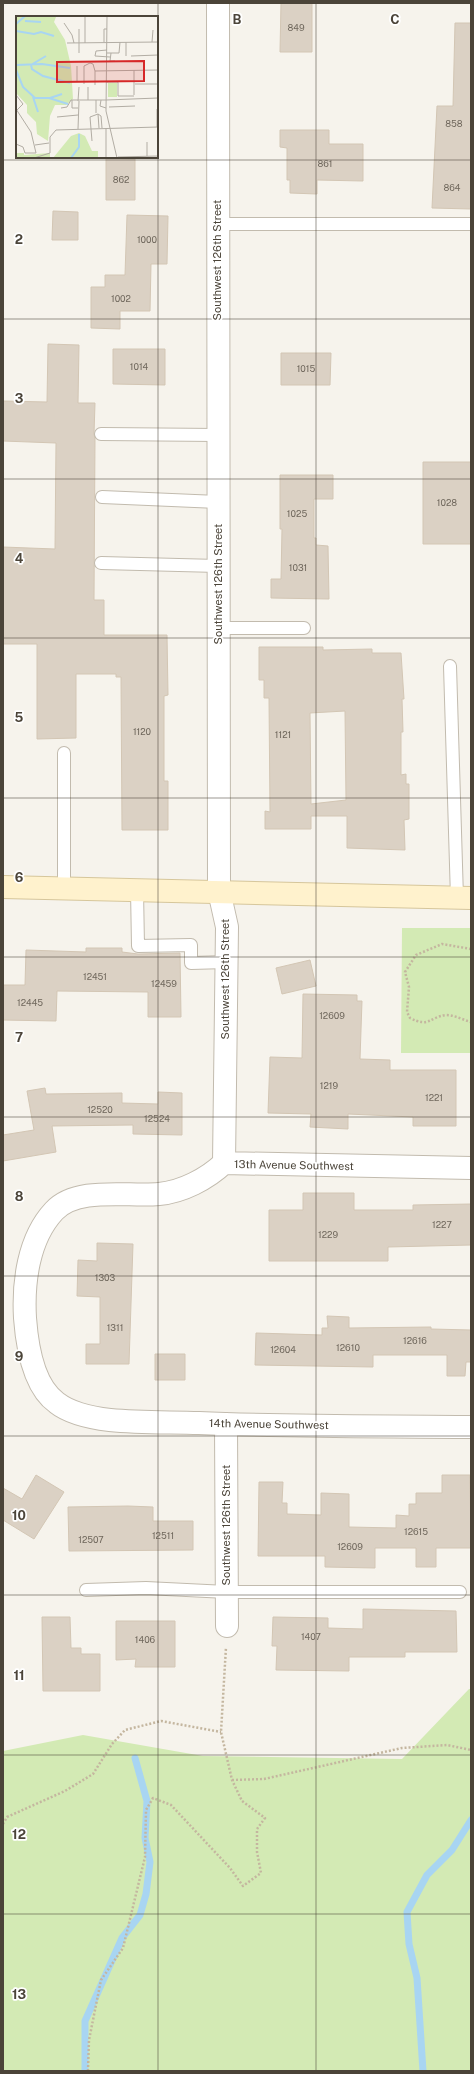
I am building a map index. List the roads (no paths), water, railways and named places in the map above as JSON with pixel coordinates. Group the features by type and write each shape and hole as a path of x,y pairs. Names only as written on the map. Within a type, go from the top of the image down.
{"main road":[{"path":"3,887 464,898"}],"street":[{"name":"Southwest 126th Street","path":"218,3 217,224 220,891 227,927 224,1163"},
{"name":"13th Avenue Southwest","path":"56,1209 85,1196 110,1194 160,1194 179,1189 199,1181 224,1163 471,1168"},
{"name":"14th Avenue Southwest","path":"56,1209 44,1222 30,1259 24,1292 25,1319 30,1360 46,1392 56,1403 69,1410 89,1416 112,1420 226,1424 471,1427"},
{"name":"Southwest 126th Street","path":"226,1424 227,1626"}],"lane":[{"path":"217,224 471,224"},
{"path":"101,434 218,435"},
{"path":"102,497 218,502"},
{"path":"101,563 218,566"},
{"path":"218,628 304,628"},
{"path":"450,666 464,898"},
{"path":"64,753 64,888"},
{"path":"137,890 138,946 191,945 191,963 226,962"},
{"path":"86,1590 146,1588 227,1592 460,1592"}],"waterway":[{"path":"85,2071 85,2021 122,1938 140,1915 146,1894 150,1862 145,1838 147,1801 135,1758"},
{"path":"423,2071 417,1978 409,1944 407,1912 427,1875 452,1850 471,1820"}]}
